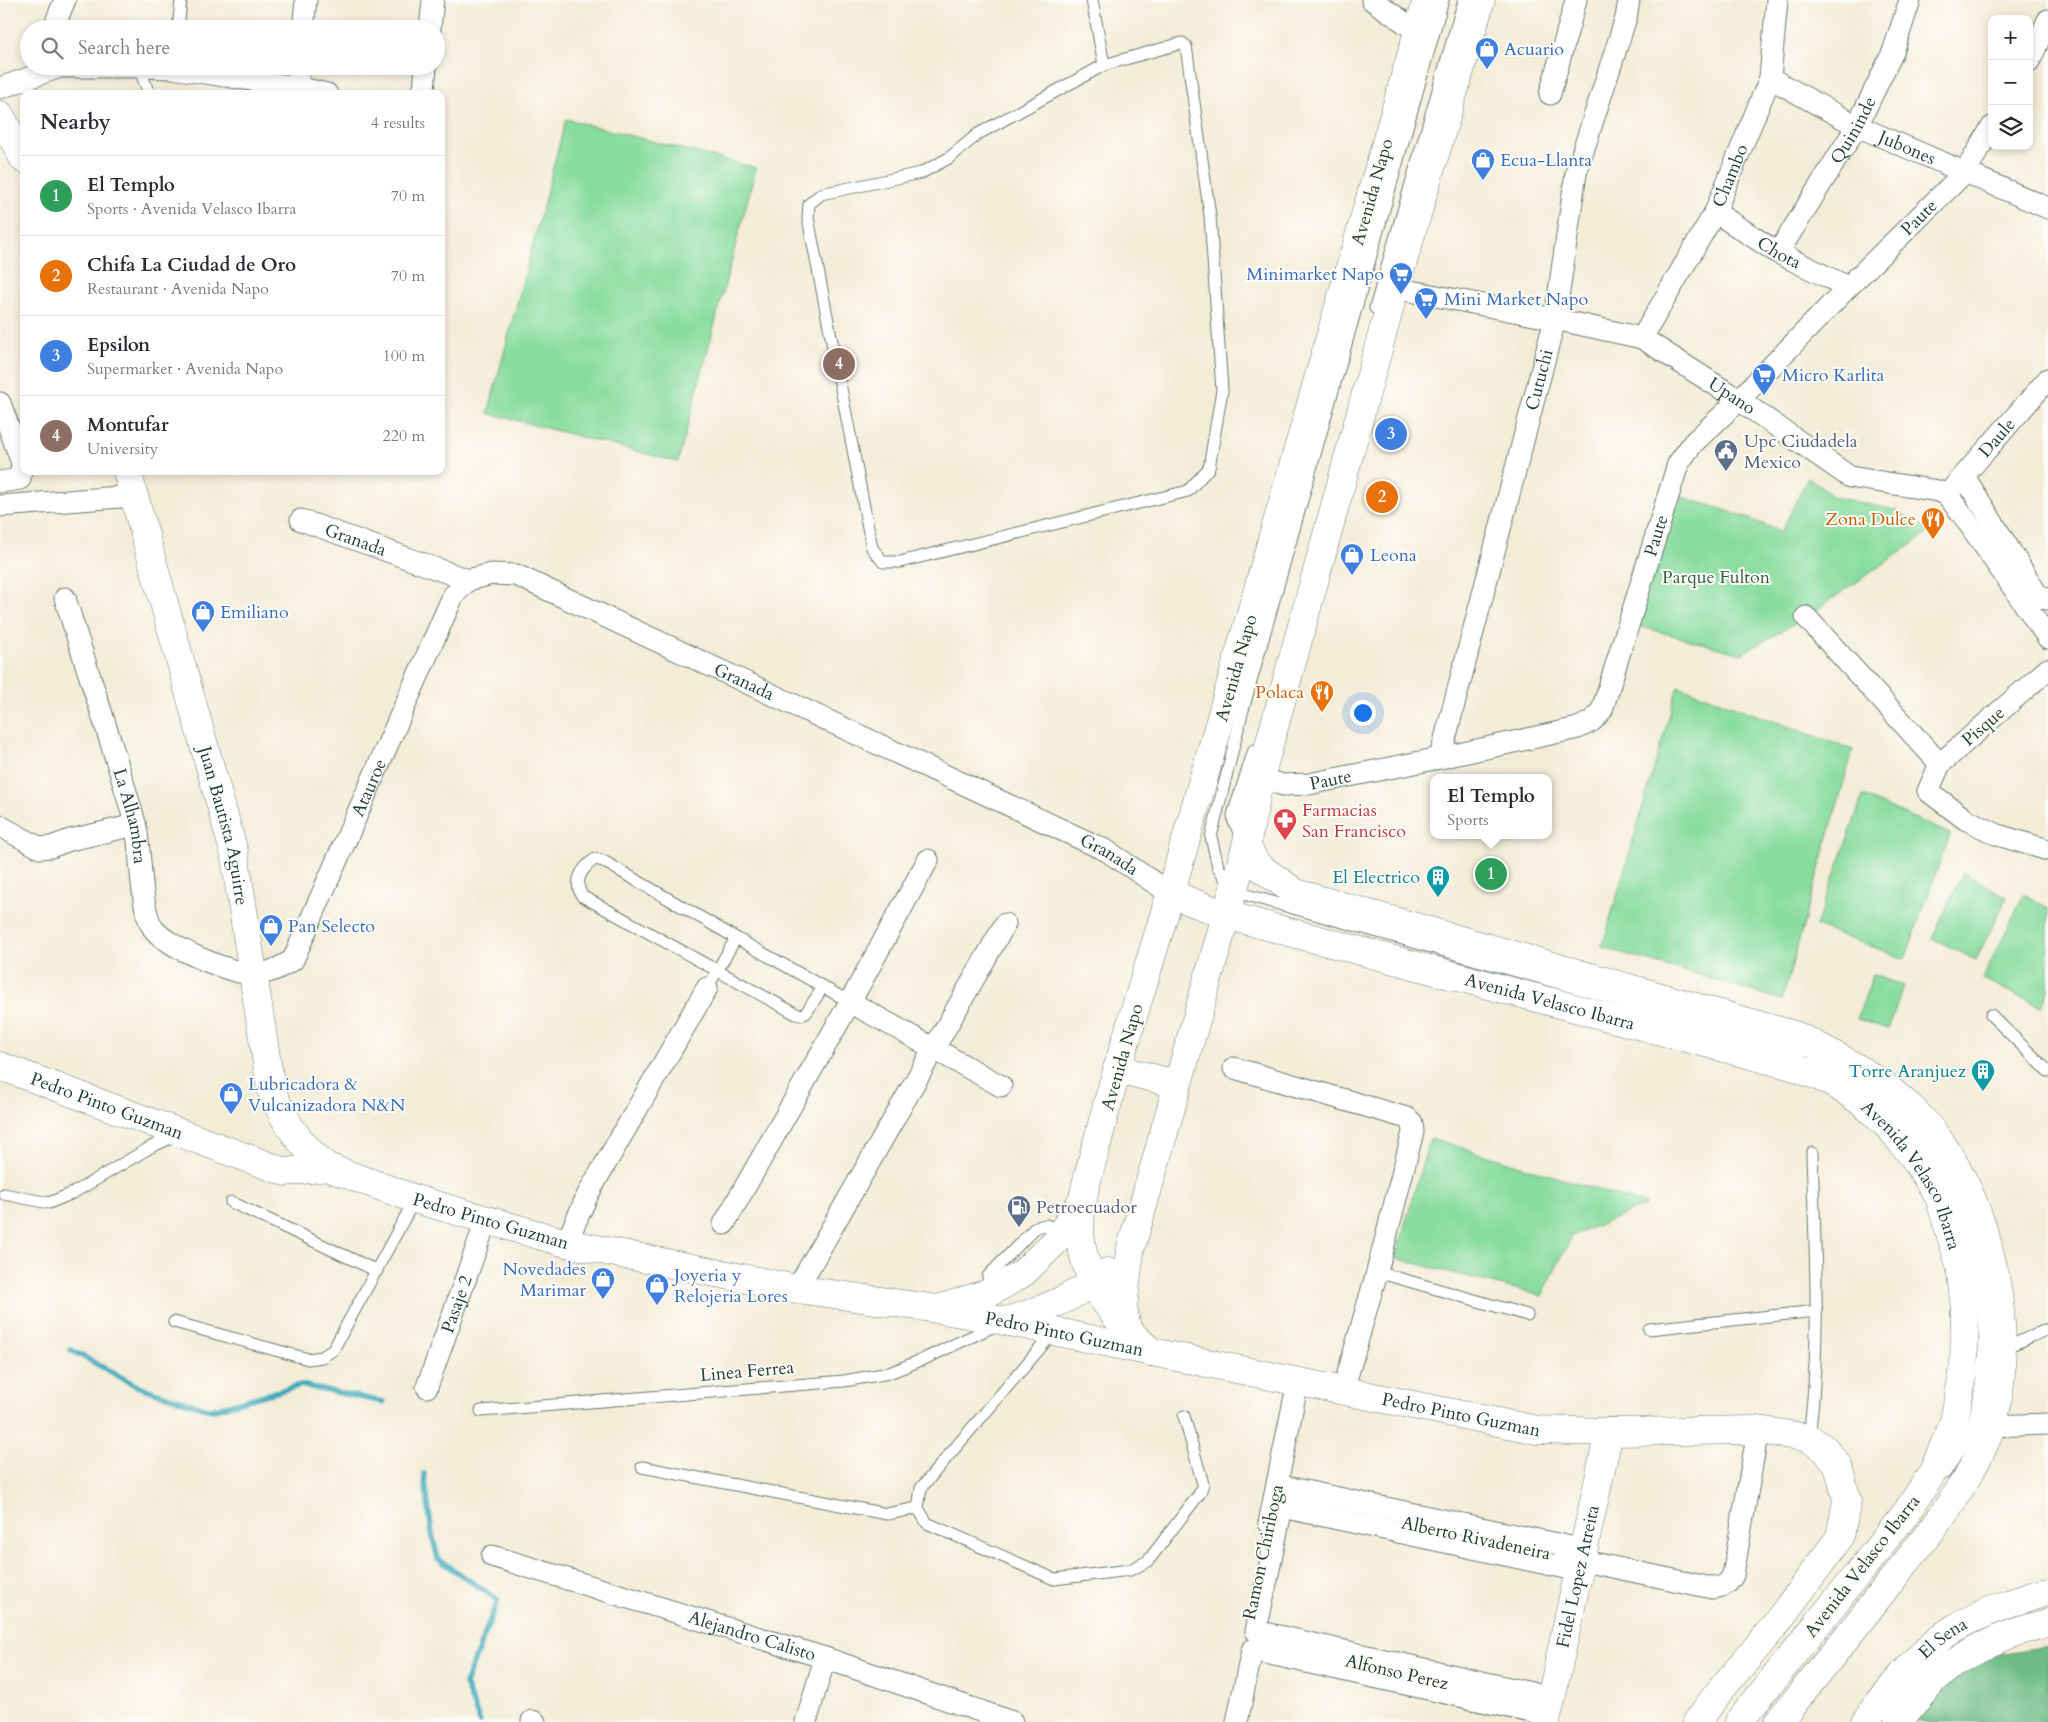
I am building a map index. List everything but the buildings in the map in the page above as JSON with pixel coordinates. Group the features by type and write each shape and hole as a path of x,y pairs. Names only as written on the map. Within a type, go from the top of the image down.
{"main road":[{"name":"Avenida Napo","path":"1152,1352 1138,1340 1108,1307 1093,1283 1084,1256 1080,1229 1082,1201 1117,1069 1171,894 1427,0"},
{"path":"1127,1328 1123,1307 1130,1251 1246,846 1260,778 1395,288 1480,0"},
{"path":"0,115 20,152"},
{"name":"Juan Bautista Aguirre","path":"131,484 234,852 270,1079 277,1104 291,1131 303,1146 327,1167"},
{"name":"Avenida Velasco Ibarra","path":"1246,846 1257,865 1296,893 1797,1036 1837,1056 1883,1084 1912,1109 1942,1144 1972,1198 1992,1257 2000,1306 2003,1349 1998,1400 1990,1426 1972,1468 1941,1518 1778,1722"},
{"name":"Avenida Velasco Ibarra","path":"1171,894 1230,903 1795,1067 1832,1082 1863,1103 1890,1129 1908,1151 1939,1197 1960,1265 1965,1309 1964,1369 1954,1421 1933,1472 1906,1513 1739,1722"},
{"name":"Pedro Pinto Guzman","path":"0,1066 285,1172 327,1167 415,1199 566,1243 797,1289 938,1309 1005,1321 1537,1430 1609,1432 1758,1430 1809,1438 1826,1450 1838,1466 1847,1500 1840,1537 1772,1629 1718,1693 1697,1722"},
{"path":"1117,1069 1177,1084"},
{"path":"938,1309 991,1292 1023,1273 1057,1240 1082,1201"},
{"path":"1005,1321 1051,1306 1093,1283 1130,1251"},
{"name":"Fidel Lopez Atreita","path":"1543,1709 1572,1559 1609,1432"},
{"name":"El Sena","path":"1865,1722 1929,1649 1955,1629 1998,1607 2038,1593 2048,1592"},
{"name":"El Sena","path":"1898,1722 1933,1680 1967,1655 2018,1630 2048,1623"},
{"path":"1883,1722 1900,1704 1933,1680"}],"street":[{"path":"57,20 65,0"},
{"path":"304,20 306,0"},
{"path":"431,20 433,0"},
{"path":"1372,0 1418,32"},
{"path":"1550,94 1576,0"},
{"name":"Cutuchi","path":"1440,758 1555,319 1576,173 1626,18 1629,0"},
{"name":"Chambo","path":"1642,338 1714,212 1770,78 1776,0"},
{"name":"Quininde","path":"1778,253 1857,126 1893,52 1910,0"},
{"path":"2030,60 2048,20"},
{"path":"0,88 37,75"},
{"path":"222,75 310,90"},
{"path":"297,87 298,75"},
{"path":"424,90 425,75"},
{"name":"Jubones","path":"1770,78 1857,126 2048,208"},
{"name":"Paute","path":"1260,778 1283,784 1309,784 1578,728 1592,721 1602,710 1678,464 1693,443 1965,172 1988,134"},
{"name":"Chota","path":"1714,212 1778,253 1848,287"},
{"name":"Upano","path":"1395,288 1642,338 1738,400 1850,477 1938,490 1962,514 2048,638"},
{"name":"Daule","path":"1946,496 2048,379"},
{"path":"0,403 20,458"},
{"path":"10,481 20,466"},
{"path":"1964,476 2037,594 2047,599"},
{"path":"0,506 131,484"},
{"name":"Granada","path":"301,520 468,580 492,574 516,575 1107,851 1171,894"},
{"name":"Atauroe","path":"254,974 276,970 293,960 453,596 468,580"},
{"name":"La Alhambra","path":"65,598 135,825 146,910 153,928 170,944 216,965 254,974"},
{"path":"1806,617 1940,764"},
{"name":"Pisque","path":"2048,669 1940,764 1928,791 1964,819 1998,835 2048,850"},
{"path":"0,826 40,848 51,847 70,840 135,825"},
{"path":"724,1224 928,860"},
{"path":"797,1289 1005,924"},
{"path":"566,1243 589,1192 706,988"},
{"path":"850,1002 1002,1086"},
{"path":"1234,1068 1407,1118 1412,1123 1414,1132 1343,1391"},
{"name":"Pasaje 2","path":"427,1387 486,1221"},
{"name":"Ramon Chiriboga","path":"1228,1722 1245,1637 1280,1491 1298,1381"},
{"path":"1990,1426 2048,1424"},
{"name":"Alberto Rivadeneira","path":"1280,1491 1572,1559 1712,1588 1722,1587 1729,1582 1733,1575 1758,1430"},
{"path":"1543,1709 1256,1631 1282,1507 1572,1559"},
{"name":"Alejandro Calisto","path":"492,1556 826,1658 1012,1722"},
{"name":"Alfonso Perez","path":"1245,1637 1543,1709"},
{"path":"1237,1722 1252,1650 1543,1709"},
{"path":"806,1722 826,1658"}],"lane":[{"path":"179,20 182,0"},
{"path":"1092,0 1104,66"},
{"path":"1443,0 1244,708 1210,837 1230,903 1757,1039 1812,1061"},
{"path":"1371,323 1464,0"},
{"path":"1182,43 1186,46 1210,216 1222,390 1209,468 1188,492 900,562 883,562 872,548 808,218 809,204 821,194 921,173 949,158 978,134 1104,66 1182,43"},
{"path":"143,75 148,90"},
{"path":"1264,721 1295,607"},
{"path":"1246,846 1234,822 1233,815 1258,740"},
{"path":"823,987 806,1013 801,1015 582,896 577,888 577,880 590,862 595,859 603,861 850,1002"},
{"path":"706,988 736,938"},
{"path":"1991,1016 2048,1071"},
{"path":"1751,1722 1791,1668 1943,1478 1974,1422 1983,1378 1985,1325 1982,1283 1968,1230 1948,1180 1917,1136 1884,1104 1831,1068"},
{"path":"4,1194 49,1203 73,1194 151,1147 181,1133"},
{"path":"1809,1438 1814,1396 1817,1311 1812,1153"},
{"path":"174,1322 308,1359 322,1357 333,1350 415,1199"},
{"path":"231,1202 377,1271"},
{"path":"1377,1272 1528,1315"},
{"path":"1649,1329 1817,1311"},
{"name":"Linea Ferrea","path":"481,1411 844,1381 889,1374 1005,1321"},
{"path":"2003,1349 2048,1329"},
{"path":"1054,1331 921,1488 918,1508 927,1523 1054,1579 1130,1570 1148,1561 1200,1493 1202,1484 1184,1416"},
{"path":"642,1467 887,1514 918,1508"}],"green space":[{"path":"566,119 756,168 678,462 488,413"},
{"name":"Parque Fulton","path":"1808,477 1834,497 1895,510 1931,531 1806,617 1741,654 1628,623 1668,493 1738,514 1781,532"},
{"path":"1678,686 1853,750 1782,1000 1602,947"},
{"path":"1863,796 1950,834 1905,959 1816,926"},
{"path":"1963,873 2007,897 1976,960 1932,938"},
{"path":"2024,894 2048,908 2048,992 2041,1007 1983,979"},
{"path":"1873,975 1904,986 1888,1029 1857,1019"},
{"path":"1430,1138 1647,1205 1572,1236 1542,1296 1395,1258"},
{"path":"2048,1646 2048,1722 1886,1722 1916,1691 1996,1654"}],"waterway":[{"path":"71,1350 139,1387 211,1410 301,1385 383,1402"},
{"path":"424,1474 432,1534 438,1559 498,1600 465,1684 480,1722"}],"place":[{"name":"Acuario","path":"1487,70"},
{"name":"Ecua-Llanta","path":"1483,181"},
{"name":"Minimarket Napo","path":"1401,295"},
{"name":"Mini Market Napo","path":"1426,320"},
{"name":"Montufar","path":"839,364"},
{"name":"Micro Karlita","path":"1764,396"},
{"name":"Epsilon","path":"1391,434"},
{"name":"Upc Ciudadela Mexico","path":"1726,472"},
{"name":"Chifa La Ciudad de Oro","path":"1382,497"},
{"name":"Zona Dulce","path":"1933,540"},
{"name":"Leona","path":"1352,576"},
{"name":"Emiliano","path":"203,633"},
{"name":"Polaca","path":"1322,713"},
{"name":"Farmacias San Francisco","path":"1285,841"},
{"name":"El Templo","path":"1491,874"},
{"name":"El Electrico","path":"1438,898"},
{"name":"Pan Selecto","path":"271,947"},
{"name":"Torre Aranjuez","path":"1983,1092"},
{"name":"Lubricadora & Vulcanizadora N&N","path":"231,1115"},
{"name":"Petroecuador","path":"1019,1228"},
{"name":"Novedades Marimar","path":"603,1300"},
{"name":"Joyeria y Relojeria Lores","path":"657,1306"}]}
